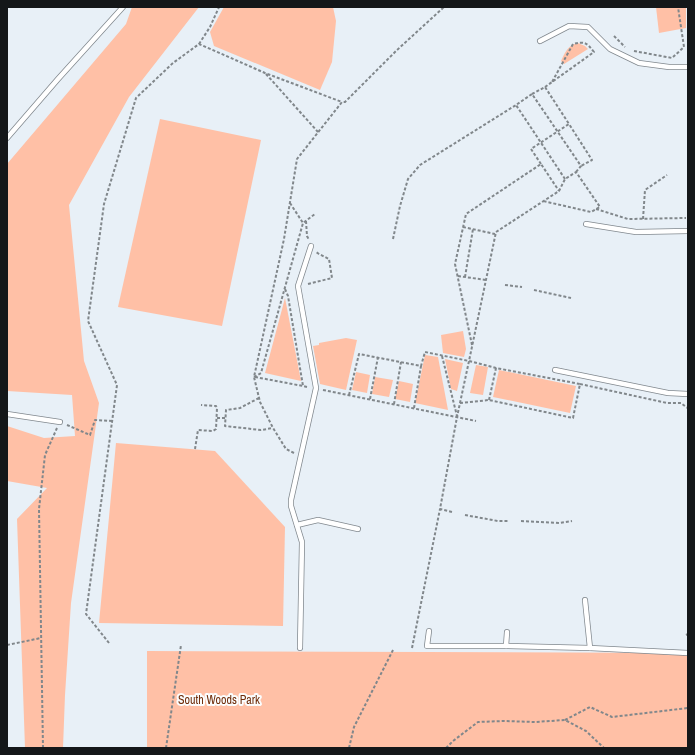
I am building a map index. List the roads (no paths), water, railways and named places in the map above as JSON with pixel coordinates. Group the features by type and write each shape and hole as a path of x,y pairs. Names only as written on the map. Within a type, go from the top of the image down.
{"lane":[{"path":"7,138 122,7"},
{"path":"540,41 569,26 588,27 610,49 639,63 669,67 688,67"},
{"path":"586,224 636,232 688,231"},
{"path":"300,648 302,542 291,506 291,500 316,388 298,286 311,246"},
{"path":"556,370 668,394 688,394"},
{"path":"7,414 60,422"},
{"path":"297,525 318,520 358,529"},
{"path":"585,600 590,648"},
{"path":"429,631 427,646 590,648 688,653"},
{"path":"506,646 507,632"}],"park label":[{"name":"South Woods Park","path":"219,700"}]}
